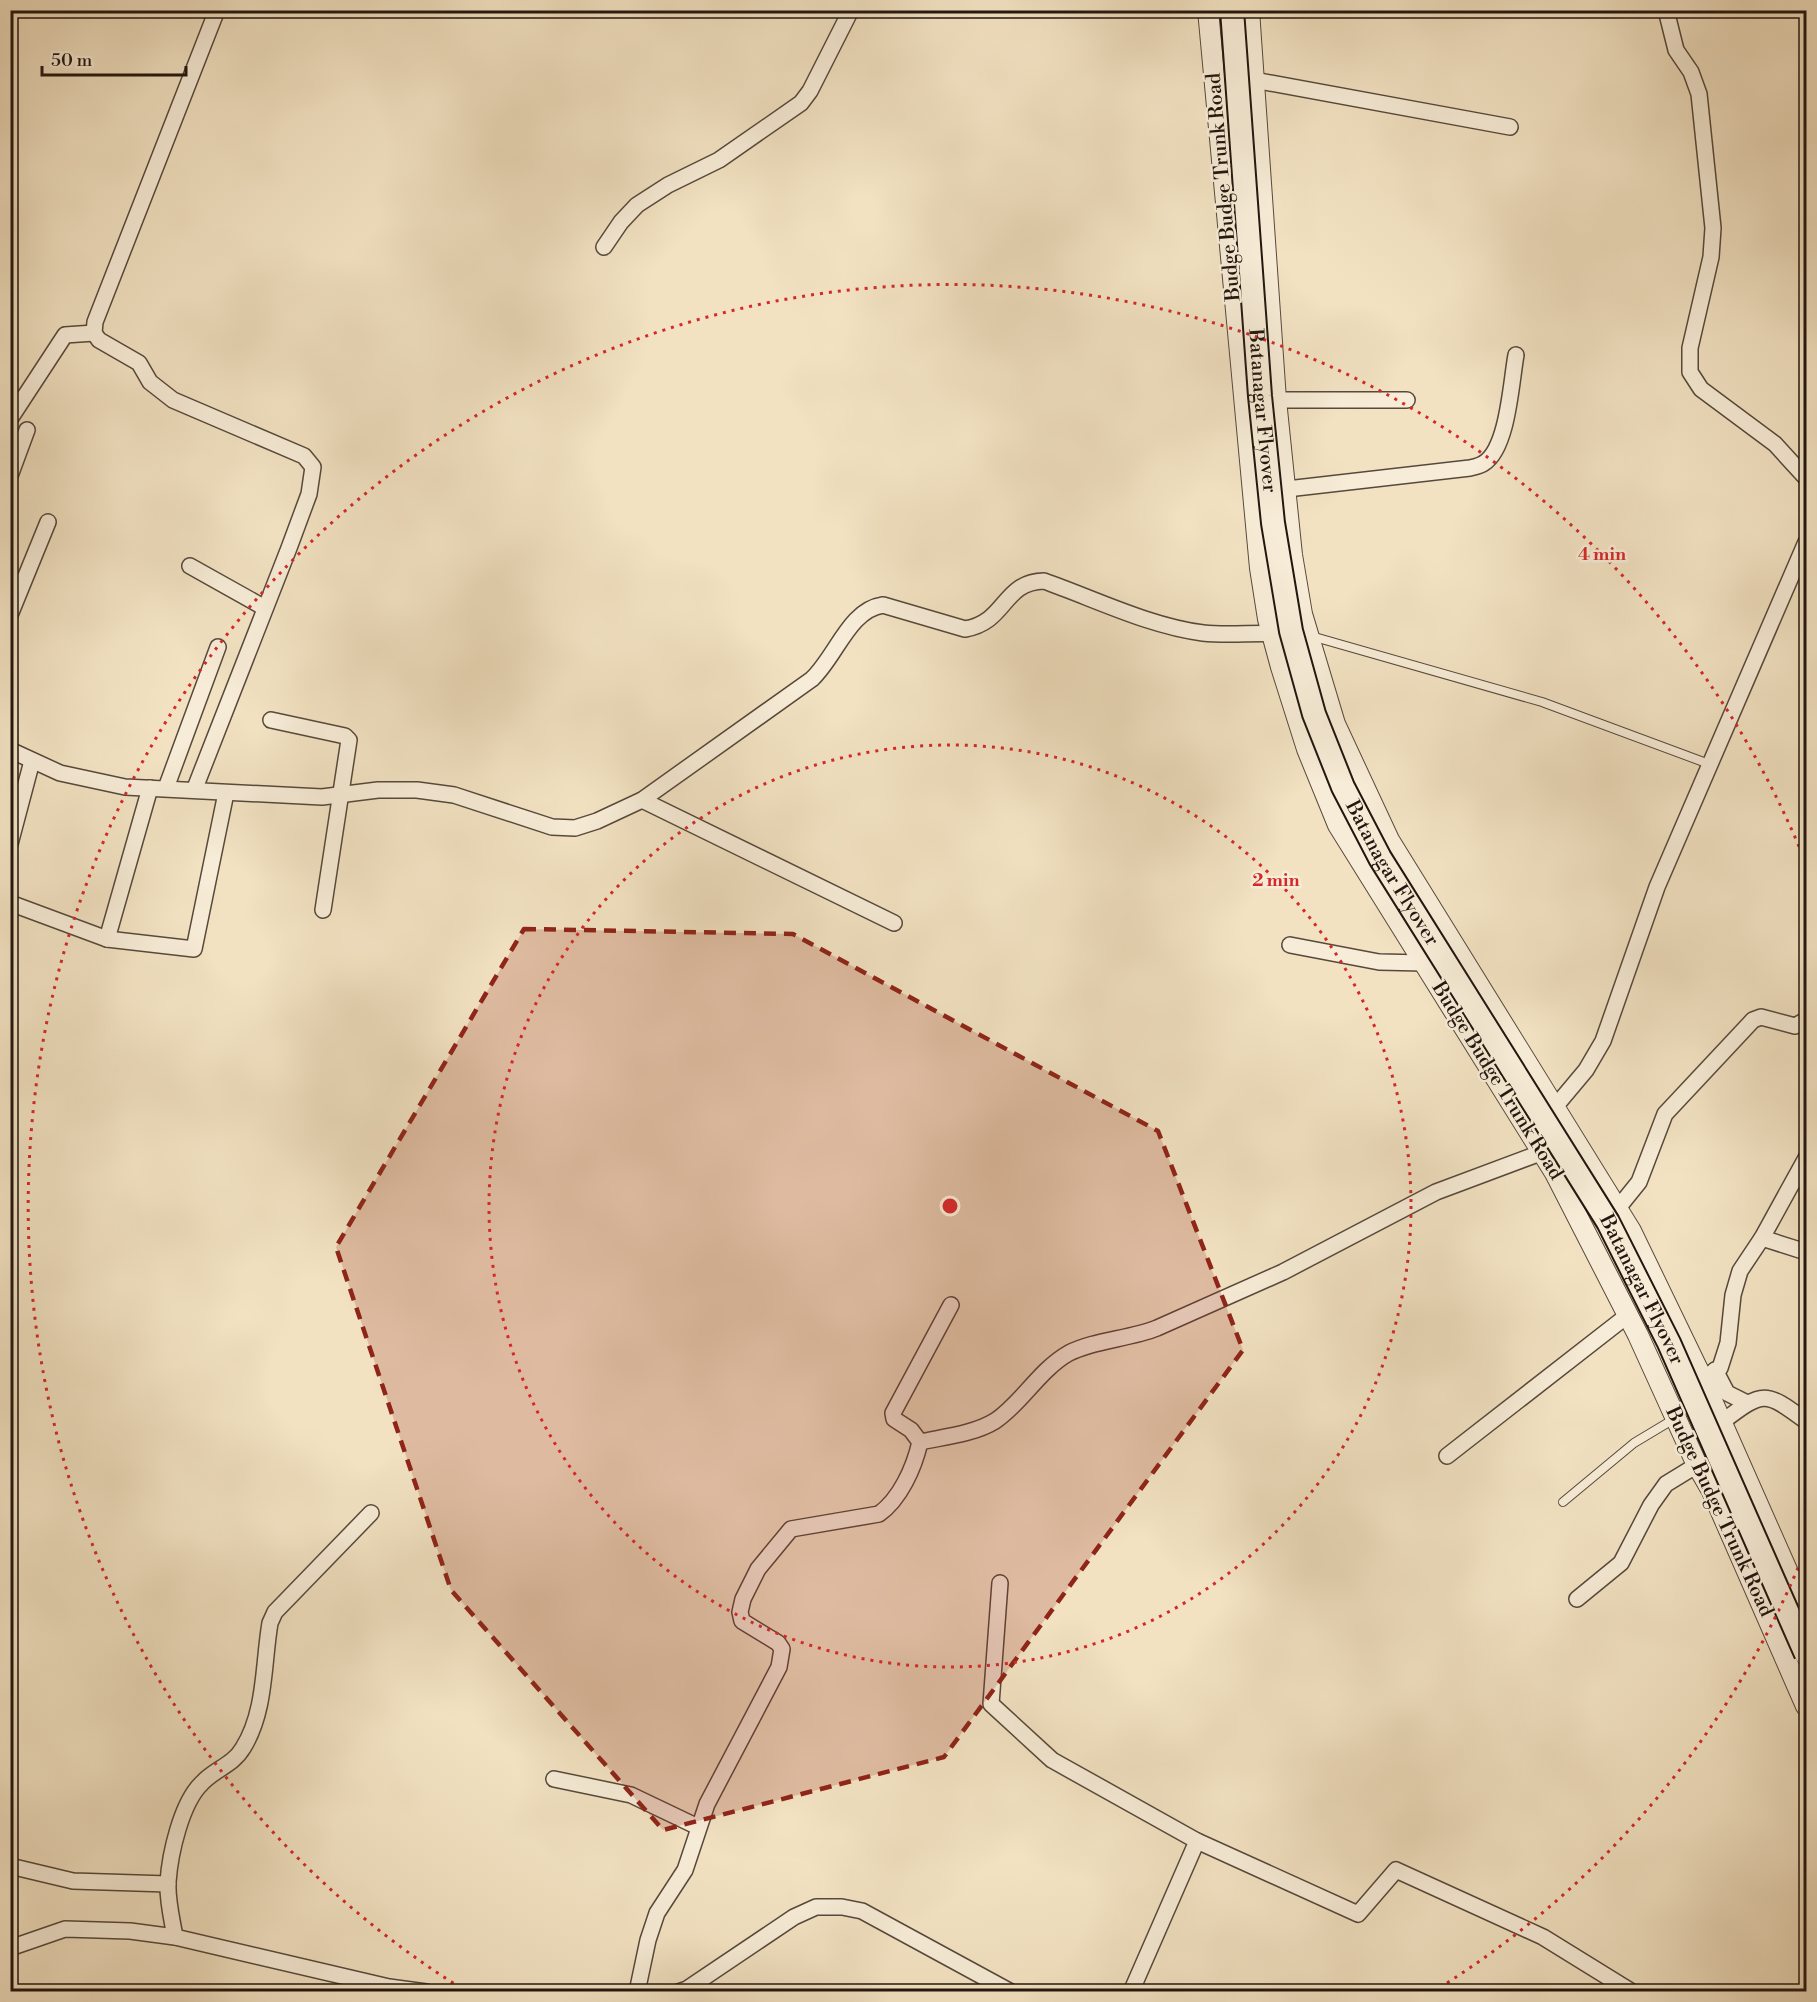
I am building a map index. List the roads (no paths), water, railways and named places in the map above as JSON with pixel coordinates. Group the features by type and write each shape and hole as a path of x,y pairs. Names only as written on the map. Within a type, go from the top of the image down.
{"main road":[{"name":"Batanagar Flyover","path":"1232,10 1260,396 1273,523 1292,631 1314,714 1343,787 1380,858 1608,1222 1669,1343 1806,1654"}],"street":[{"path":"195,788 309,494 313,478 310,460 173,400 150,382 138,363 99,340 94,333 95,322 217,10"},
{"path":"604,248 621,222 637,205 668,185 719,160 801,103 810,91 851,10"},
{"name":"Budge Budge Trunk Road","path":"1208,10 1260,568 1272,633 1307,749 1338,825 1543,1152 1628,1315 1697,1465 1712,1491 1806,1706"},
{"name":"Budge Budge Trunk Road","path":"1249,10 1276,400 1287,489 1292,555 1308,636 1335,724 1389,840 1618,1208 1709,1374 1722,1422 1806,1612"},
{"path":"1666,10 1676,50 1691,72 1699,94 1713,228 1711,256 1690,348 1690,372 1701,389 1775,444 1806,478"},
{"path":"1254,80 1510,127"},
{"path":"10,419 65,334 94,333"},
{"path":"1287,489 1470,468 1484,463 1501,439 1516,355"},
{"path":"1276,400 1407,400"},
{"path":"10,476 27,430"},
{"path":"10,615 48,522"},
{"path":"1555,1107 1586,1070 1603,1041 1657,887 1806,542"},
{"path":"190,566 265,608"},
{"path":"10,750 32,761 87,781 150,788 195,788 226,793 321,797 407,790 444,794 552,827 575,828 597,821 642,800 812,679 827,664 856,618 870,607 884,605 965,629 979,627 992,618 1014,590 1029,581 1044,581 1144,618 1200,633 1234,636 1272,633 1308,636"},
{"path":"166,788 218,647"},
{"path":"271,720 345,736 349,740 323,910"},
{"path":"10,844 32,761"},
{"path":"107,939 150,788"},
{"path":"10,903 107,939 194,949 226,793"},
{"path":"642,800 894,923"},
{"path":"1290,945 1379,962 1424,963"},
{"path":"1618,1208 1639,1182 1665,1114 1753,1020 1761,1017 1795,1026 1806,1020"},
{"path":"920,1443 986,1426 997,1420 1039,1376 1071,1353 1138,1336 1157,1328 1283,1272 1426,1196 1543,1152"},
{"path":"1747,1403 1727,1393 1709,1374 1720,1368 1725,1356 1733,1295 1740,1271 1804,1167"},
{"path":"1762,1238 1806,1252"},
{"path":"920,1443 911,1430 894,1419 893,1413 951,1305"},
{"path":"1447,1456 1628,1315"},
{"path":"1722,1422 1747,1403 1766,1396 1775,1399 1806,1422"},
{"path":"637,1992 651,1928 657,1913 685,1870 698,1827 720,1777 779,1667 782,1656 778,1643 742,1621 740,1612 743,1599 758,1569 791,1529 864,1518 879,1514 889,1507 899,1492 920,1443"},
{"path":"1577,1599 1621,1563 1651,1506 1666,1484 1697,1465"},
{"path":"175,1937 168,1884 171,1858 191,1796 202,1782 233,1762 255,1724 270,1623 275,1612 371,1513"},
{"path":"1000,1583 991,1704 1052,1760 1197,1841 1358,1914 1396,1870 1543,1937 1632,1992"},
{"path":"554,1779 631,1795 698,1827"},
{"path":"1131,1992 1197,1841"},
{"path":"10,1866 73,1881 168,1884"},
{"path":"678,1992 687,1989 794,1917 816,1907 842,1907 862,1911 1011,1992"},
{"path":"10,1948 65,1929 130,1931 175,1937 340,1984 426,1992"}],"lane":[{"path":"1308,636 1542,702 1710,764"},
{"path":"1667,1398 1709,1374"},
{"path":"1563,1502 1634,1443 1676,1418"}]}
